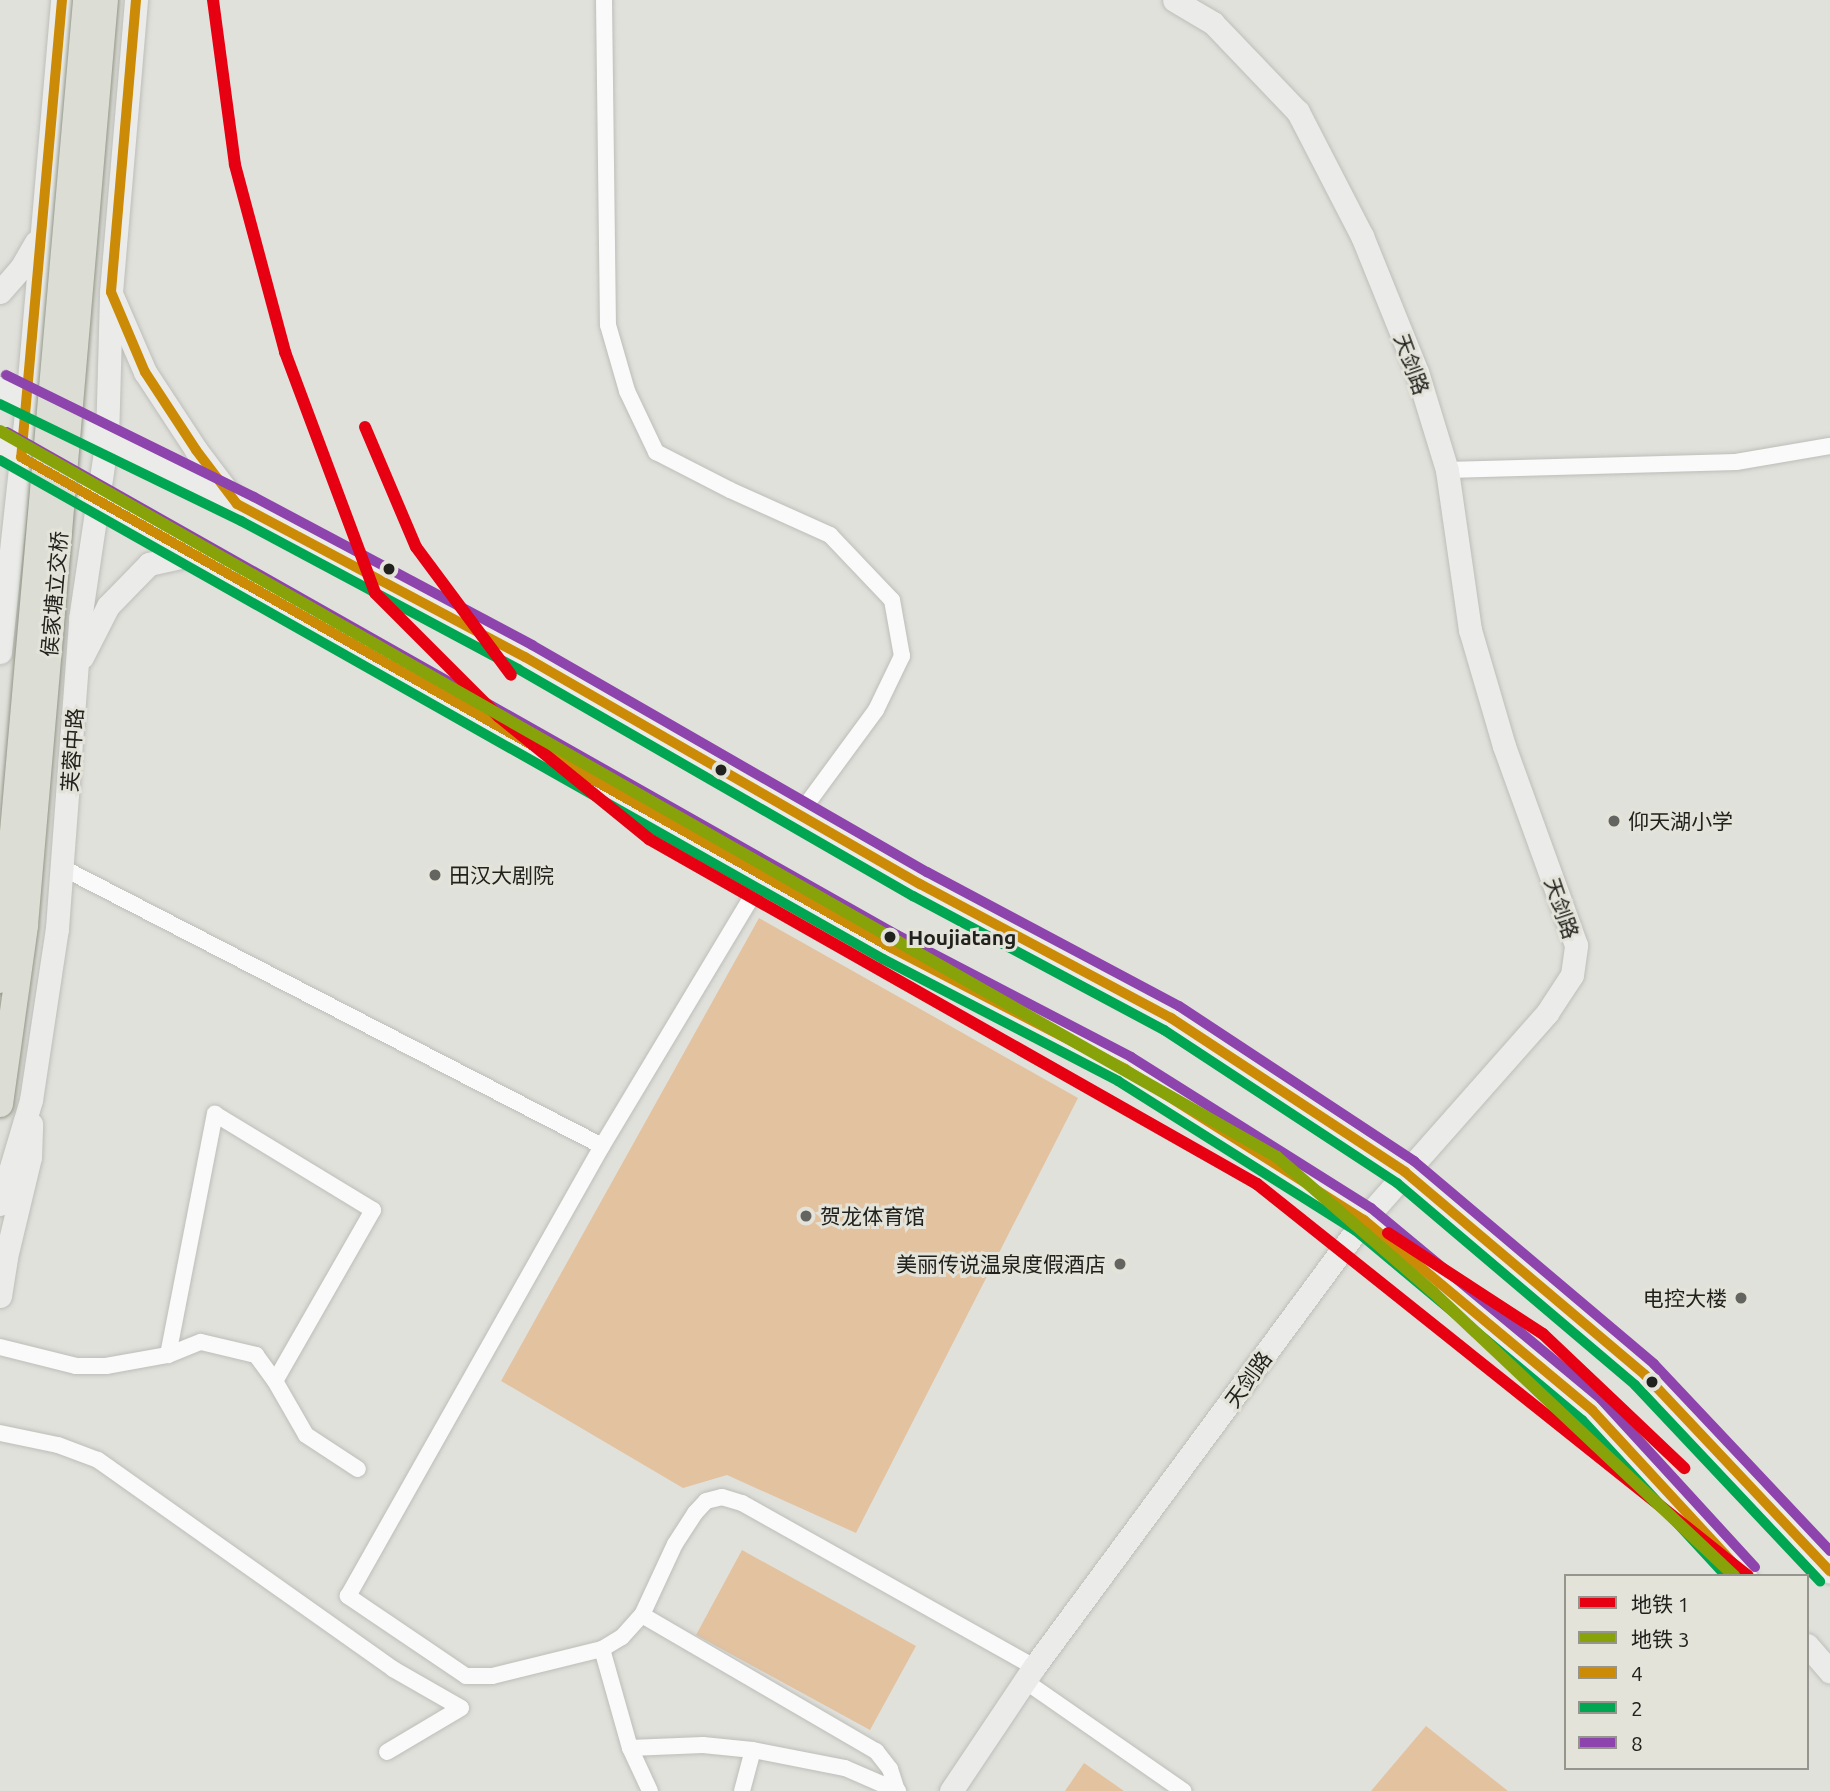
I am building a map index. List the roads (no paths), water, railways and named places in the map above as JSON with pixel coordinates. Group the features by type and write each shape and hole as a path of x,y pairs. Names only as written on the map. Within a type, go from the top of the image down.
{"main road":[{"path":"0,652 27,402 62,0"},
{"name":"侯家塘立交桥","path":"0,980 86,0"},
{"name":"侯家塘立交桥","path":"0,1104 25,925 105,0"},
{"name":"芙蓉中路","path":"0,1204 31,1100 43,1038 63,868 80,619 100,500 107,439 111,292 136,0"},
{"name":"天剑路","path":"951,1791 1029,1674 1363,1220 1547,1013 1572,975 1576,945 1504,746 1470,630 1447,470 1417,372 1362,236 1298,112 1213,23 1174,0"},
{"path":"0,292 21,268 40,236"},
{"path":"111,292 145,372 196,450 237,504"},
{"path":"0,388 237,504 525,657 799,815 1171,1018 1405,1172 1645,1375 1830,1571"},
{"path":"0,444 890,947 1125,1069 1363,1220 1592,1410 1743,1574"},
{"path":"79,663 108,606 149,564 194,554"},
{"path":"0,1296 6,1256 30,1157 31,1100"},
{"path":"1809,1647 1830,1671"}],"street":[{"path":"604,0 608,325 627,391 656,452 730,490 830,535 891,600 902,656 876,710 799,815"},
{"path":"1447,470 1736,462 1830,446"},
{"path":"63,868 602,1146"},
{"path":"764,876 602,1146 348,1596 466,1676 492,1676 602,1649 622,1637 642,1615 675,1544 695,1513 706,1501 722,1497 742,1503 1029,1674 1183,1791"},
{"path":"168,1355 215,1114 373,1210 275,1381"},
{"path":"0,1347 76,1366 106,1366 168,1355 201,1342 256,1355 275,1381 306,1434 358,1469"},
{"path":"0,1433 58,1445 98,1460 393,1669 461,1708 387,1752"},
{"path":"642,1615 876,1751 890,1769 897,1791"},
{"path":"602,1649 630,1748 650,1791"},
{"path":"630,1748 703,1745 753,1750 845,1768 897,1791"},
{"path":"742,1791 753,1750"}],"metro line":[{"name":"1","path":"213,0 235,165 285,352 375,593 499,717 649,839 1257,1184 1745,1574"},
{"name":"1","path":"365,427 416,547 511,675"},
{"name":"3","path":"0,431 1277,1157 1433,1292 1732,1574"},
{"name":"1","path":"1388,1233 1543,1334 1684,1468"}],"place":[{"name":"仰天湖小学","path":"1614,821"},
{"name":"田汉大剧院","path":"435,875"},
{"name":"Houjiatang","path":"890,937"},
{"name":"贺龙体育馆","path":"806,1216"},
{"name":"美丽传说温泉度假酒店","path":"1120,1264"},
{"name":"电控大楼","path":"1741,1298"}]}
